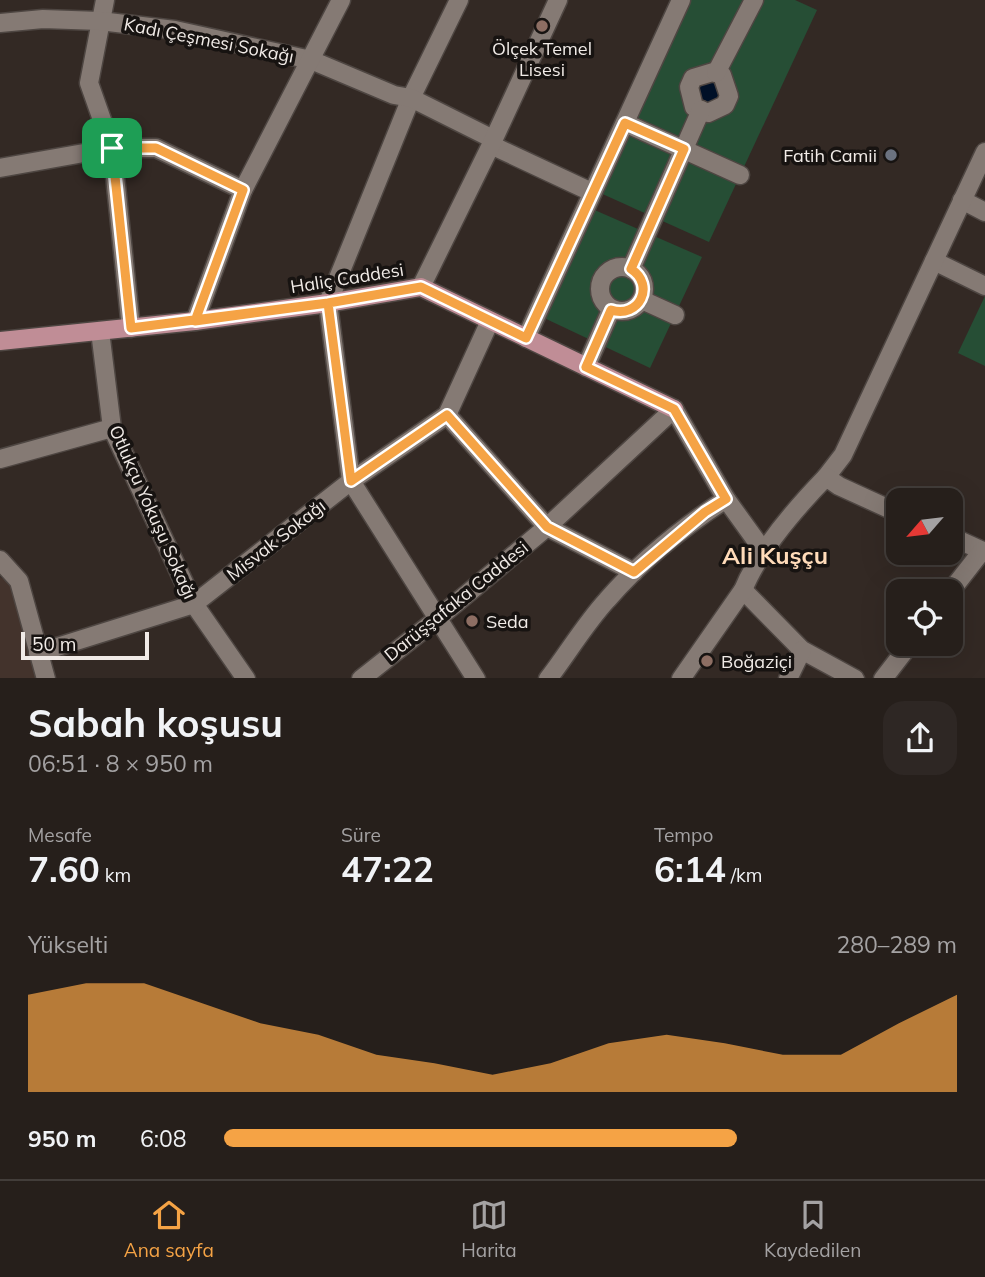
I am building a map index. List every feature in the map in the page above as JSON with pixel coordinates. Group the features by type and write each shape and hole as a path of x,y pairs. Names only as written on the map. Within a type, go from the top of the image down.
{"main road":[{"name":"Haliç Caddesi","path":"0,341 195,321 421,287 674,409"}],"street":[{"path":"105,0 89,83 112,148 131,328"},
{"path":"195,321 243,190 341,0"},
{"path":"458,0 411,98 328,303 351,481 476,678"},
{"path":"421,287 558,0"},
{"path":"526,338 681,0"},
{"path":"716,73 754,0"},
{"name":"Kadı Çeşmesi Sokağı","path":"0,23 43,19 100,20 175,30 311,60 394,95 411,98 585,189"},
{"path":"716,73 722,75 729,96 725,105 708,113 694,107 689,87 693,78 716,73"},
{"path":"631,269 701,110"},
{"path":"625,123 740,175"},
{"path":"0,168 112,148 156,148 243,190"},
{"path":"681,678 794,513 832,482 842,455 985,152"},
{"path":"962,200 985,212"},
{"path":"934,261 985,286"},
{"path":"616,267 631,269 637,273 644,286 642,300 632,310 611,310 601,298 600,283 609,271 616,267"},
{"path":"642,300 675,315"},
{"path":"586,367 611,310"},
{"path":"490,321 447,415 547,527 634,572"},
{"name":"Otlukçu Yokuşu Sokağı","path":"100,331 112,428 194,604 246,678"},
{"path":"674,409 726,499 765,553"},
{"name":"Darüşşafaka Caddesi","path":"362,678 547,527 674,409"},
{"name":"Misvak Sokağı","path":"194,604 351,481 447,415"},
{"path":"0,459 112,428"},
{"path":"832,482 886,507"},
{"path":"548,678 606,601 634,572 705,512 726,499"},
{"path":"960,579 983,551 963,542"},
{"path":"0,560 19,581 46,678"},
{"path":"743,590 802,650 855,678"},
{"path":"38,653 194,604"},
{"path":"788,678 802,650"},
{"path":"883,678 900,656"}],"shaded area":[{"path":"0,577 12,585 39,678 0,678"}],"green space":[{"path":"687,0 795,0 817,10 709,242 598,192"},
{"path":"590,208 702,257 650,368 542,317"},
{"path":"985,296 985,366 958,353"}],"water":[{"path":"711,77 728,95 704,110 694,90 697,85"}],"place":[{"name":"Ölçek Temel Lisesi","path":"542,26"},
{"name":"Fatih Camii","path":"891,155"},
{"name":"Seda","path":"472,621"},
{"name":"Boğaziçi","path":"707,661"}],"district":[{"name":"Ali Kuşçu","path":"775,555"}],"route":[{"path":"112,148 131,328 195,321 328,303 351,481 447,415 547,527 634,572 705,512 726,499 674,409 586,367 611,310 632,310 642,300 642,279 631,269 684,149 625,123 526,338 421,287 195,321 243,190 156,148 112,148"}]}
